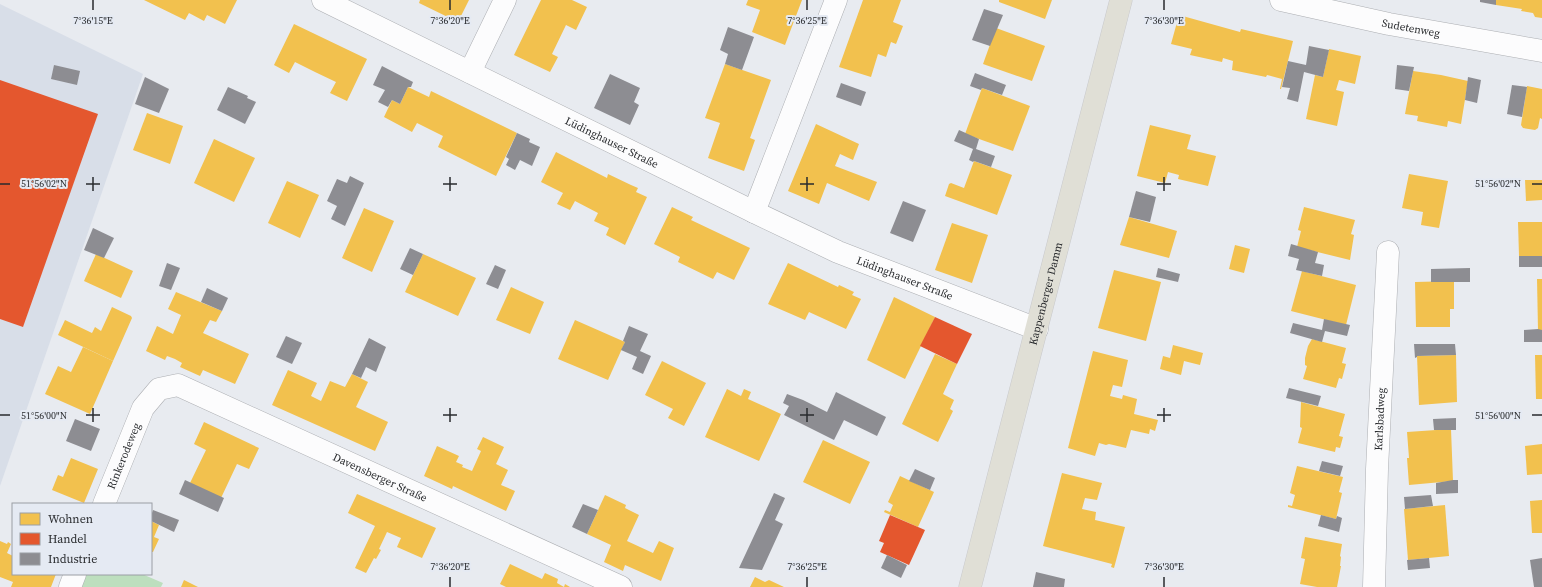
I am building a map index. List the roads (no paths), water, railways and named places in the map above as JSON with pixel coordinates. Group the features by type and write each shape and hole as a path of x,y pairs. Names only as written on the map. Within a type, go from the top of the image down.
{"main road":[{"name":"Kappenberger Damm","path":"970,587 1121,0"}],"street":[{"name":"Lüdinghauser Straße","path":"323,0 838,252 1037,329"},
{"path":"470,72 506,0"},
{"path":"754,212 836,0"},
{"name":"Sudetenweg","path":"1282,0 1389,24 1542,51"},
{"name":"Karlsbadweg","path":"1374,587 1377,469 1388,252"},
{"name":"Davensberger Straße","path":"143,408 159,389 178,385 621,587"},
{"name":"Rinkerodeweg","path":"104,503 143,408"},
{"path":"70,587 75,575"}]}
